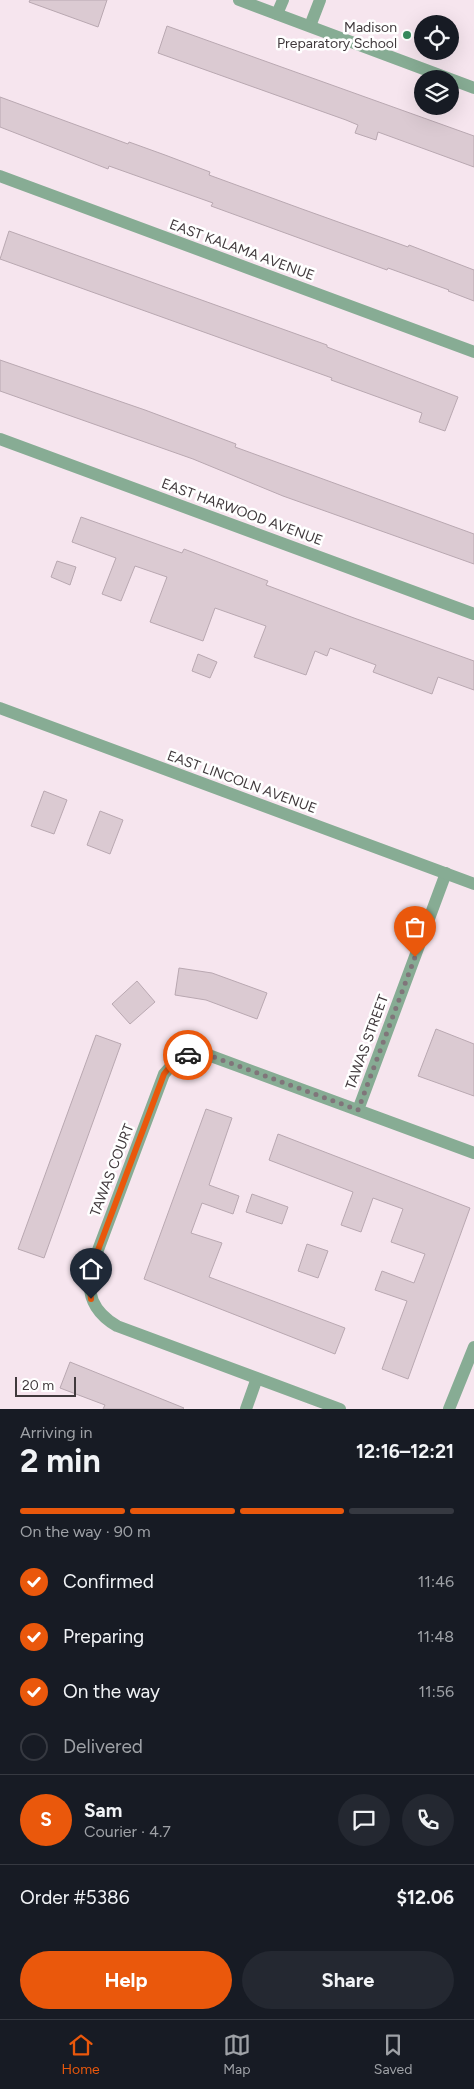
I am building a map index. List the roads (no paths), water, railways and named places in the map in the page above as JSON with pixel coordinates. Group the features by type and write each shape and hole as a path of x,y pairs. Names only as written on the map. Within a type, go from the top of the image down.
{"street":[{"path":"239,0 474,88"},
{"path":"277,14 283,0"},
{"path":"310,26 320,0"},
{"name":"EAST KALAMA AVENUE","path":"0,176 474,352"},
{"name":"EAST HARWOOD AVENUE","path":"0,439 474,614"},
{"name":"EAST LINCOLN AVENUE","path":"0,708 446,873 473,880"},
{"name":"TAWAS STREET","path":"358,1110 446,873"},
{"name":"TAWAS COURT","path":"340,1409 117,1326 105,1319 95,1309 89,1288 89,1278 164,1074 172,1064 181,1058 197,1054 211,1056 474,1153"},
{"path":"449,1409 474,1346"},
{"path":"246,1409 257,1378"}],"place":[{"name":"Madison Preparatory School","path":"407,35"}]}
